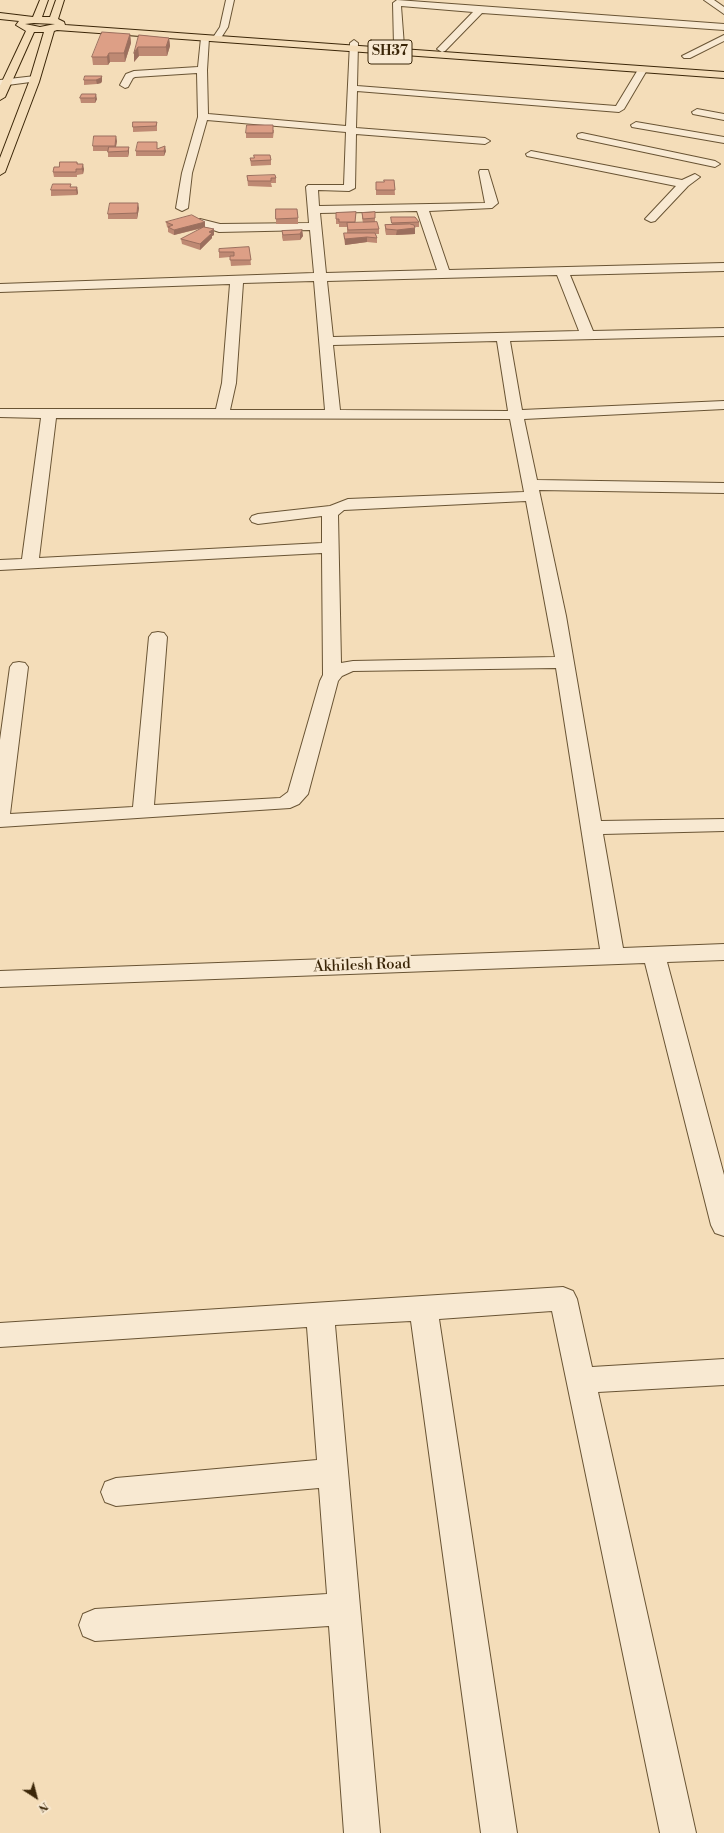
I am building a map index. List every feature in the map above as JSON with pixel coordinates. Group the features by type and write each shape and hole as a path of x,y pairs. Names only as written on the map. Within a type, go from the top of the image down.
{"main road":[{"path":"0,22 21,24 35,19 44,0"},
{"path":"0,172 55,25 60,0"},
{"path":"0,16 35,19 55,25"},
{"path":"21,24 22,27 31,29 55,25"},
{"name":"SH37","path":"55,25 354,46 642,70 724,75"},
{"name":"SH37","path":"55,25 205,38 218,36"},
{"path":"0,98 3,83 31,29"},
{"name":"SH37","path":"354,46 399,46 724,68"}],"street":[{"path":"218,36 224,27 230,0"},
{"path":"708,0 722,9"},
{"path":"399,46 397,1 480,10 724,27"},
{"path":"442,49 480,10"},
{"path":"182,208 187,173 202,117 202,70 205,38"},
{"path":"688,56 724,38"},
{"path":"333,414 312,187 349,188 354,46"},
{"path":"125,85 129,76 134,74 202,70"},
{"path":"352,88 619,109 642,70"},
{"path":"3,83 35,79"},
{"path":"697,112 724,117"},
{"path":"202,117 485,141"},
{"path":"636,125 724,140"},
{"path":"582,136 719,160"},
{"path":"531,154 684,184"},
{"path":"651,219 684,184 719,160"},
{"path":"314,210 483,207 491,205 484,172"},
{"path":"422,208 445,275"},
{"path":"200,222 219,228 316,226"},
{"path":"0,288 320,277 724,267"},
{"path":"562,271 588,336"},
{"path":"222,414 229,383 237,280"},
{"path":"327,341 724,332"},
{"path":"503,338 516,415 565,662 613,957"},
{"path":"0,413 516,415 724,405"},
{"path":"30,563 49,413"},
{"path":"258,519 333,510 348,504 531,491 718,488 724,501"},
{"path":"0,821 271,806 292,800 298,794 332,674 330,514 333,510"},
{"path":"0,565 330,548"},
{"path":"143,813 158,637"},
{"path":"332,674 341,668 353,666 565,662"},
{"path":"0,816 19,667"},
{"path":"592,828 724,824"},
{"name":"Akhilesh Road","path":"0,979 724,952"},
{"path":"654,955 724,1225"},
{"path":"0,1335 563,1299 678,1833"},
{"path":"423,1308 499,1833"},
{"path":"320,1315 362,1833"},
{"path":"581,1380 724,1372"},
{"path":"116,1492 333,1473"},
{"path":"95,1625 344,1608"}],"building":[{"path":"102,32 130,34 124,53 109,53 107,57 92,57"},
{"path":"139,35 169,38 166,47 138,47 134,53"},
{"path":"85,76 102,76 96,80 84,80"},
{"path":"82,94 96,94 95,98 80,98"},
{"path":"133,122 157,122 156,126 133,127"},
{"path":"247,125 273,125 273,133 246,133"},
{"path":"94,136 116,136 115,146 93,146"},
{"path":"138,142 157,142 157,149 165,146 164,151 136,151"},
{"path":"109,147 129,147 128,151 108,152"},
{"path":"254,155 270,155 271,160 251,161 250,158 254,158"},
{"path":"60,162 77,162 77,164 83,164 82,169 76,169 76,172 53,172 54,167 59,167"},
{"path":"275,175 276,178 271,178 271,181 248,181 247,176"},
{"path":"384,180 394,180 395,190 376,190 376,182 384,182"},
{"path":"53,184 71,184 70,187 77,187 76,190 51,190"},
{"path":"110,203 138,203 137,213 108,214"},
{"path":"276,209 297,209 298,218 276,219"},
{"path":"356,212 355,222 339,222 339,219 336,219 336,213"},
{"path":"375,212 375,218 363,219 362,213"},
{"path":"192,215 205,222 174,230 168,227 173,225 166,222"},
{"path":"391,217 415,217 419,222 392,223"},
{"path":"377,222 379,229 348,230 347,223"},
{"path":"385,225 414,225 415,228 397,230 386,229"},
{"path":"204,227 214,229 209,232 212,233 200,244 181,239"},
{"path":"302,230 300,234 283,235 282,231"},
{"path":"344,233 375,233 377,238 367,237 345,239"},
{"path":"249,247 251,260 230,260 230,256 234,256 234,252 219,252 219,249"}]}
